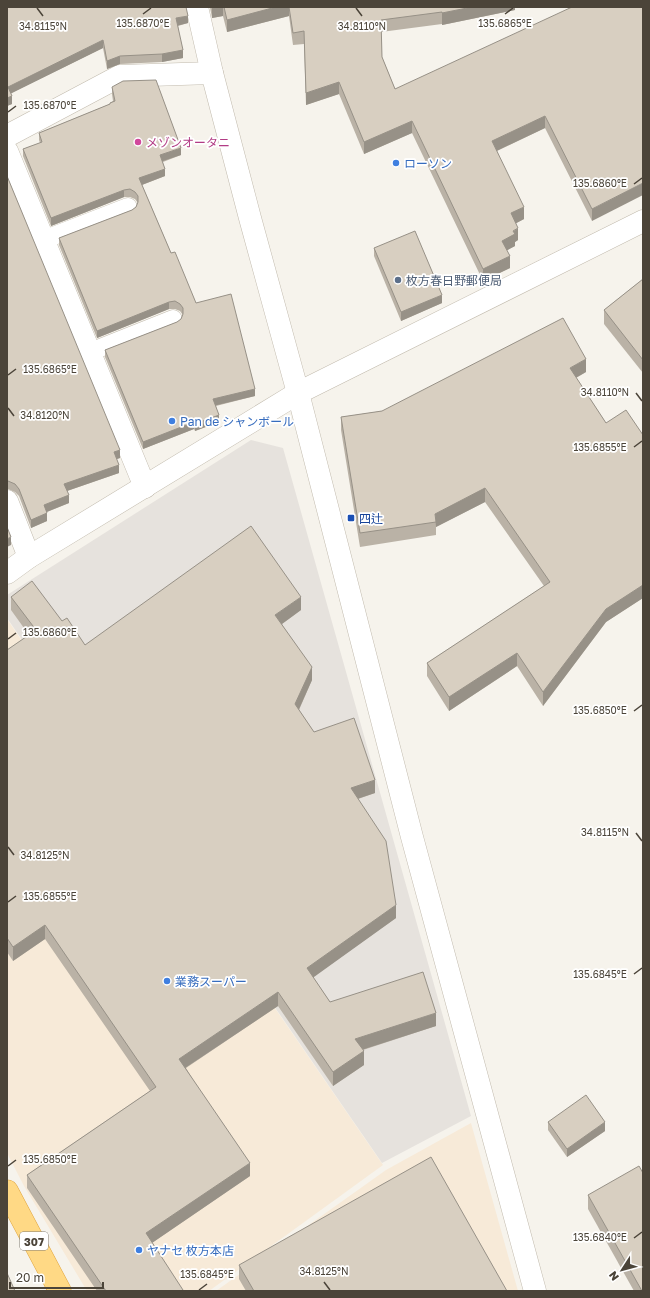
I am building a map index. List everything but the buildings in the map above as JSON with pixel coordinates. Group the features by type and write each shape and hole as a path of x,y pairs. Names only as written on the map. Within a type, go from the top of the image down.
{"highway":[{"name":"307","path":"7,1191 12,1213 60,1291"}],"street":[{"path":"197,7 212,73 298,393 412,837 535,1291"},
{"path":"7,136 120,76 212,73"},
{"path":"7,151 145,487"},
{"path":"7,573 29,557 298,393 643,221"},
{"path":"7,501 29,557"}],"lane":[{"path":"43,240 128,207"},
{"path":"90,352 172,319"}],"shaded area":[{"path":"251,440 283,448 471,1116 382,1163 7,618 7,595"},
{"path":"7,619 383,1165 209,1291 87,1291 24,1186 7,1153"},
{"path":"471,1123 518,1291 216,1291 386,1170"}],"place":[{"name":"メゾンオータニ","path":"138,142"},
{"name":"ローソン","path":"396,163"},
{"name":"枚方春日野郵便局","path":"398,280"},
{"name":"Pan de シャンボール","path":"172,421"},
{"name":"四辻","path":"351,518"},
{"name":"業務スーパー","path":"167,981"},
{"name":"ヤナセ 枚方本店","path":"139,1250"}]}
